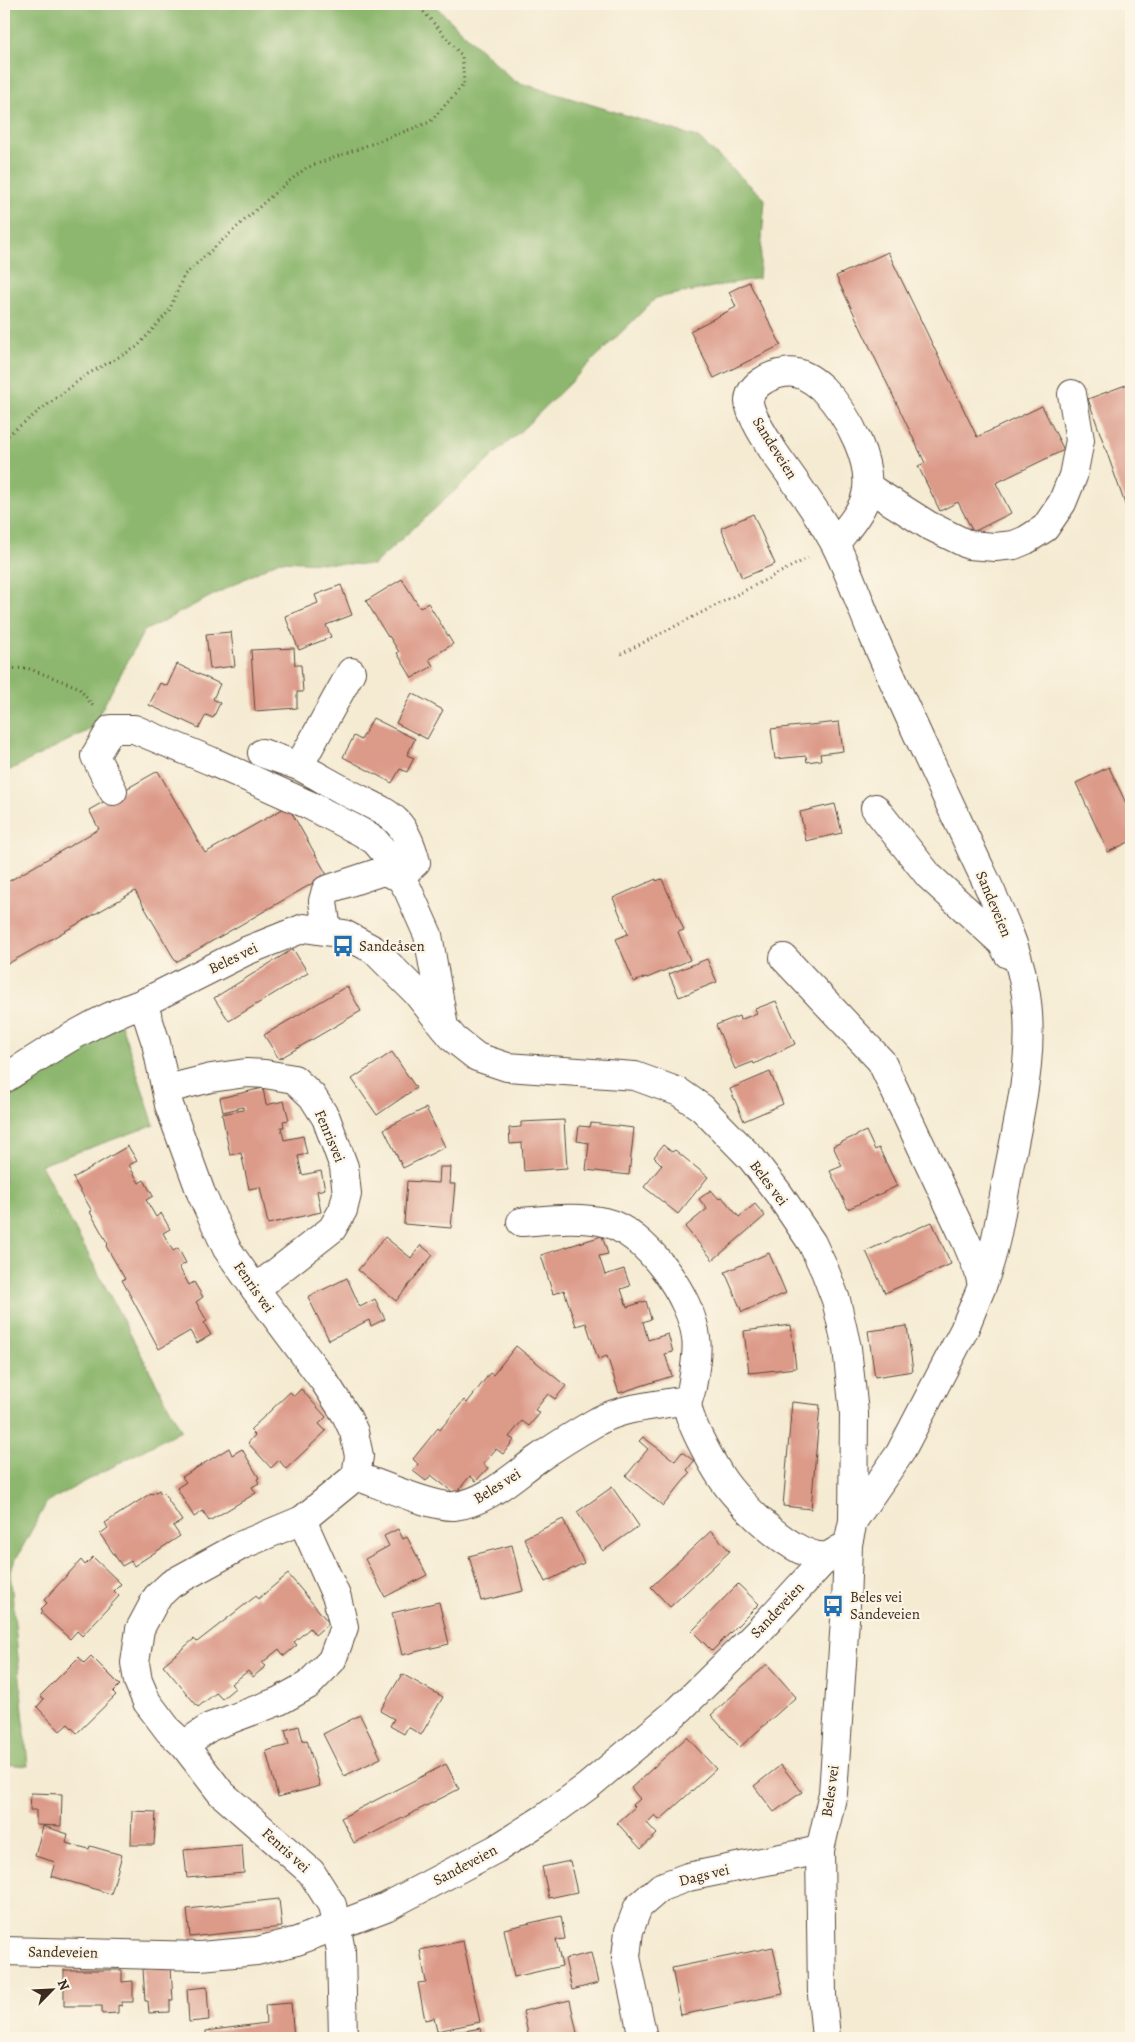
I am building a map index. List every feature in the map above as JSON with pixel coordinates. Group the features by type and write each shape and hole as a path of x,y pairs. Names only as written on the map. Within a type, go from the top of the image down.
{"street":[{"name":"Sandeveien","path":"4,1951 200,1956 257,1951 297,1941 386,1907 496,1849 588,1786 680,1709 756,1634 843,1540 900,1453 964,1330 992,1261 1021,1106 1029,1048 1024,984 1007,928 893,682 835,544 770,445 752,411 749,402 751,394 758,384 771,376 788,372 801,374 814,381 829,396 851,427 863,457 868,486 863,505 835,544"},
{"path":"868,486 928,525 970,545 995,547 1014,545 1026,540 1045,528 1062,503 1074,476 1080,440 1072,394"},
{"path":"299,766 351,672"},
{"path":"113,791 95,756 111,729 134,729 211,761 344,823 375,842 387,855 408,890 428,935 444,1027"},
{"path":"262,753 299,766 380,808 396,820 411,843 416,862 400,877"},
{"path":"875,808 930,876 1002,943 1024,984"},
{"path":"327,931 323,901 326,890 383,872 400,877"},
{"name":"Beles vei","path":"4,1079 73,1034 113,1014 146,1011 246,951 304,928 344,934 374,950 416,992 454,1039 476,1057 507,1067 635,1076 678,1092 702,1108 752,1159 779,1194 812,1243 825,1271 836,1300 847,1348 854,1413 843,1540 846,1605 833,1793 820,1850 822,1995 826,2038"},
{"path":"784,958 881,1061 966,1241 979,1272 982,1286"},
{"name":"Fenris vei","path":"146,1011 167,1089 169,1105 201,1193 227,1248 255,1289 324,1381 346,1415 354,1432 359,1456 356,1476 302,1520 242,1545 171,1584 158,1597 140,1629 135,1663 138,1681 147,1702 169,1732 184,1745 221,1793 312,1872 332,1906 341,1951 343,2038"},
{"name":"Fenrisvei","path":"167,1089 211,1078 246,1073 294,1079 312,1096 326,1118 344,1167 347,1194 343,1210 332,1229 255,1289"},
{"path":"521,1222 568,1218 604,1222 624,1229 657,1260 678,1288 686,1303 697,1339 691,1390 686,1400 690,1416 720,1477 742,1506 788,1542 807,1554 843,1540"},
{"name":"Beles vei","path":"356,1476 435,1504 452,1507 472,1503 599,1420 634,1409 686,1400"},
{"path":"184,1745 210,1727 279,1701 308,1685 332,1660 344,1627 337,1598 302,1520"},
{"name":"Dags vei","path":"643,2038 626,1957 629,1931 638,1907 661,1888 688,1877 820,1850"}],"path":[{"path":"4,438 86,375 137,347 169,311 184,275 278,190 306,168 430,122 464,84 462,56 419,4"},
{"path":"621,654 835,544"},
{"path":"4,669 27,668 78,687 111,729"}],"green space":[{"path":"4,4 433,4 514,81 697,137 765,199 759,278 656,298 527,425 373,565 279,561 144,631 91,729 4,773"},
{"path":"121,1024 154,1125 41,1165 181,1430 47,1502 10,1570 28,1766 4,1764 4,1097"}],"building":[{"path":"888,252 977,437 1042,406 1064,450 996,483 1011,513 973,532 958,502 940,511 918,466 925,463 836,276"},
{"path":"749,282 781,345 714,378 690,331 736,307 729,292"},
{"path":"1131,383 1131,521 1088,399"},
{"path":"753,514 775,564 742,578 721,528"},
{"path":"402,579 420,608 428,603 453,644 429,659 433,666 412,678 397,653 399,652 366,601"},
{"path":"341,585 352,615 326,625 331,637 299,650 285,616 318,603 315,595"},
{"path":"231,632 235,666 210,669 206,634"},
{"path":"294,648 295,665 301,665 303,692 297,692 297,708 255,711 251,650"},
{"path":"177,664 220,684 213,699 220,703 213,718 206,715 199,728 149,705 160,683 167,686"},
{"path":"412,693 443,710 427,739 396,723"},
{"path":"373,718 415,739 407,755 414,758 407,772 400,769 392,783 343,757 354,736 361,740"},
{"path":"839,722 843,751 820,754 821,760 807,762 806,756 775,759 771,729"},
{"path":"1109,767 1131,814 1131,841 1108,852 1076,783"},
{"path":"158,771 205,853 288,806 327,875 176,962 135,891 4,966 4,884 99,829 89,810"},
{"path":"835,804 842,833 806,841 800,812"},
{"path":"656,879 656,881 662,879 684,930 678,932 690,960 634,982 616,939 628,934 613,898"},
{"path":"293,949 308,973 229,1021 214,998"},
{"path":"707,959 717,982 679,997 669,974"},
{"path":"347,986 361,1011 279,1059 264,1035"},
{"path":"776,1001 795,1044 754,1064 753,1062 735,1069 716,1025 739,1016 740,1020 757,1013 755,1009"},
{"path":"392,1052 416,1088 377,1115 352,1079"},
{"path":"770,1072 783,1104 744,1121 730,1089"},
{"path":"263,1088 266,1105 284,1101 289,1120 283,1121 284,1127 281,1127 284,1140 303,1136 307,1154 298,1156 302,1175 321,1171 325,1189 317,1191 321,1212 268,1224 260,1187 249,1189 241,1153 230,1155 222,1114 243,1110 243,1107 223,1112 220,1098"},
{"path":"426,1108 445,1147 403,1168 384,1129"},
{"path":"564,1120 567,1168 524,1171 522,1143 510,1144 509,1128 521,1127 521,1122"},
{"path":"591,1123 634,1128 629,1175 586,1170 589,1143 577,1141 579,1126 590,1127"},
{"path":"866,1131 875,1150 879,1148 897,1186 848,1209 830,1171 842,1166 833,1146"},
{"path":"663,1145 672,1152 675,1150 708,1177 678,1214 644,1187 662,1165 654,1157"},
{"path":"128,1146 137,1161 129,1165 139,1183 144,1180 153,1196 146,1200 156,1217 161,1213 170,1229 163,1233 173,1251 178,1248 186,1263 179,1267 189,1285 194,1282 203,1297 196,1302 207,1321 204,1323 211,1335 197,1343 190,1331 159,1349 122,1280 125,1279 106,1246 108,1244 90,1212 92,1211 73,1178"},
{"path":"440,1167 451,1167 450,1184 455,1184 451,1228 404,1224 407,1181 439,1183"},
{"path":"711,1190 719,1199 722,1197 739,1217 755,1204 765,1216 713,1260 685,1227 707,1209 699,1199"},
{"path":"932,1222 951,1264 885,1293 866,1251"},
{"path":"602,1236 608,1254 599,1256 605,1275 624,1269 630,1286 621,1289 627,1307 646,1301 651,1319 643,1322 648,1340 668,1334 673,1352 665,1354 672,1376 619,1393 607,1356 598,1359 586,1323 576,1326 564,1290 553,1294 541,1255"},
{"path":"385,1237 411,1258 421,1245 433,1255 396,1301 358,1270"},
{"path":"769,1253 786,1293 742,1312 725,1272"},
{"path":"347,1278 360,1307 375,1299 385,1319 371,1326 369,1320 329,1340 308,1297"},
{"path":"791,1325 796,1368 749,1373 744,1331"},
{"path":"907,1326 913,1371 875,1377 868,1331"},
{"path":"516,1346 566,1386 555,1399 548,1394 535,1410 540,1413 529,1426 522,1421 509,1437 514,1440 503,1454 496,1449 483,1464 488,1468 476,1481 470,1476 455,1494 431,1475 426,1481 413,1471 418,1464 413,1459 464,1400 467,1403 490,1373 493,1375"},
{"path":"301,1389 326,1417 319,1424 326,1431 286,1469 279,1460 271,1468 248,1443 255,1435 250,1430 290,1392 294,1396"},
{"path":"792,1402 820,1405 811,1509 783,1506"},
{"path":"643,1437 675,1461 682,1452 694,1461 687,1470 690,1473 663,1506 626,1476 648,1449 639,1441"},
{"path":"229,1448 232,1455 242,1449 259,1478 257,1479 259,1483 252,1487 256,1493 209,1521 203,1511 194,1517 177,1488 186,1482 182,1477"},
{"path":"612,1487 639,1526 603,1551 577,1512"},
{"path":"159,1490 161,1494 163,1492 182,1521 173,1526 180,1536 134,1566 131,1561 122,1566 100,1534 108,1528 105,1523 151,1493"},
{"path":"563,1519 584,1563 545,1582 524,1538"},
{"path":"398,1529 403,1539 407,1537 427,1575 385,1597 365,1559 389,1546 384,1536"},
{"path":"711,1531 730,1551 670,1607 651,1587"},
{"path":"512,1545 523,1591 481,1601 469,1556"},
{"path":"93,1557 121,1584 114,1591 119,1596 82,1636 77,1631 70,1639 41,1613 43,1611 41,1609 47,1603 44,1600 81,1560 85,1565"},
{"path":"288,1574 329,1623 315,1635 310,1628 294,1642 297,1645 284,1656 279,1649 262,1663 266,1666 253,1677 248,1671 231,1684 235,1688 222,1699 216,1693 198,1707 163,1665 194,1639 197,1642 256,1596 258,1599"},
{"path":"738,1584 759,1604 712,1651 692,1631"},
{"path":"439,1602 449,1644 402,1655 392,1613"},
{"path":"91,1656 120,1685 113,1692 116,1695 77,1733 68,1724 60,1731 37,1707 44,1699 40,1696 79,1657 84,1663"},
{"path":"767,1664 796,1697 740,1747 711,1715"},
{"path":"402,1674 443,1697 421,1735 408,1727 404,1734 390,1726 394,1719 380,1711"},
{"path":"360,1715 381,1758 344,1776 323,1734"},
{"path":"299,1726 303,1741 307,1740 320,1786 278,1797 266,1751 289,1745 285,1730"},
{"path":"687,1737 716,1769 660,1820 655,1815 647,1823 657,1834 641,1849 617,1823 635,1807 633,1805 640,1799 631,1788"},
{"path":"446,1764 459,1789 354,1843 341,1818"},
{"path":"781,1765 802,1792 774,1812 754,1786"},
{"path":"31,1793 62,1794 61,1826 36,1825 36,1810 30,1810"},
{"path":"132,1811 156,1812 154,1845 131,1845"},
{"path":"43,1826 68,1834 66,1843 89,1849 90,1846 122,1855 111,1894 51,1876 55,1862 35,1856"},
{"path":"242,1845 244,1873 187,1878 184,1850"},
{"path":"570,1861 577,1892 549,1898 542,1867"},
{"path":"279,1899 282,1927 190,1937 187,1909"},
{"path":"561,1916 565,1939 556,1940 562,1966 514,1977 504,1929"},
{"path":"463,1941 480,2022 437,2031 434,2018 425,2020 418,1983 426,1982 420,1950"},
{"path":"773,1947 783,1994 681,2015 672,1968"},
{"path":"591,1953 598,1983 572,1990 565,1959"},
{"path":"171,1967 173,2000 170,2000 170,2012 149,2013 148,2001 145,2001 143,1969"},
{"path":"64,1970 122,1970 122,1982 133,1981 133,2002 122,2002 122,2006 118,2005 118,2013 102,2014 102,2006 64,2006"},
{"path":"207,1987 209,2020 189,2022 187,1989"},
{"path":"570,2000 578,2038 529,2038 523,2011"},
{"path":"291,2003 294,2038 206,2038 206,2031 266,2023 265,2005"},
{"path":"480,2028 482,2038 435,2038 435,2037"}],"place":[{"name":"Sandeåsen","path":"343,946"},
{"name":"Beles vei Sandeveien","path":"833,1606"}]}
